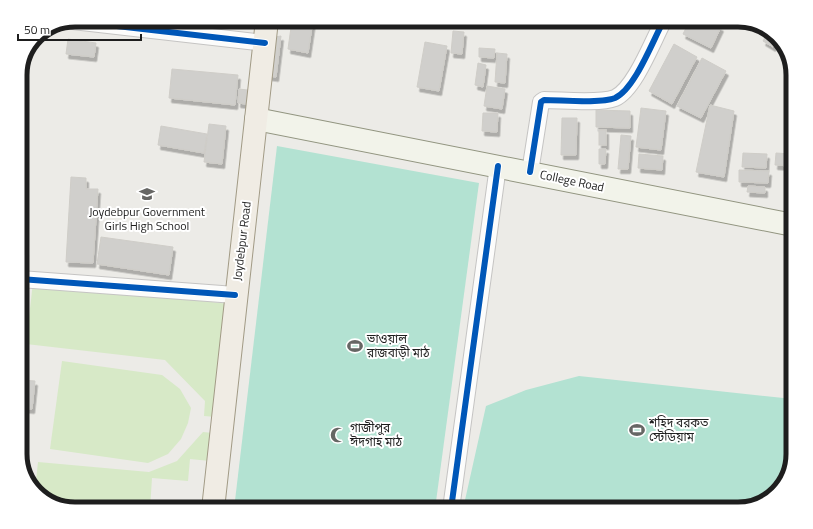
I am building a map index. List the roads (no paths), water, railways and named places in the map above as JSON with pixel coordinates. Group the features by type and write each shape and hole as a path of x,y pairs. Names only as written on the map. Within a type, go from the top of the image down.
{"main road":[{"name":"Joydebpur Road","path":"214,502 266,27"},
{"name":"College Road","path":"256,119 786,224"}],"street":[{"path":"125,27 264,43"},
{"path":"530,172 540,102 544,100 604,101 616,98 633,80 660,27"},
{"path":"452,502 498,166"},
{"path":"27,280 236,295"}],"place":[{"name":"Joydebpur Government Girls High School","path":"147,194"},
{"name":"ভাওয়াল রাজবাড়ী মাঠ","path":"355,346"},
{"name":"শহিদ বরকত স্টেডিয়াম","path":"637,430"},
{"name":"গাজীপুর ঈদগাহ মাঠ","path":"338,435"}]}
